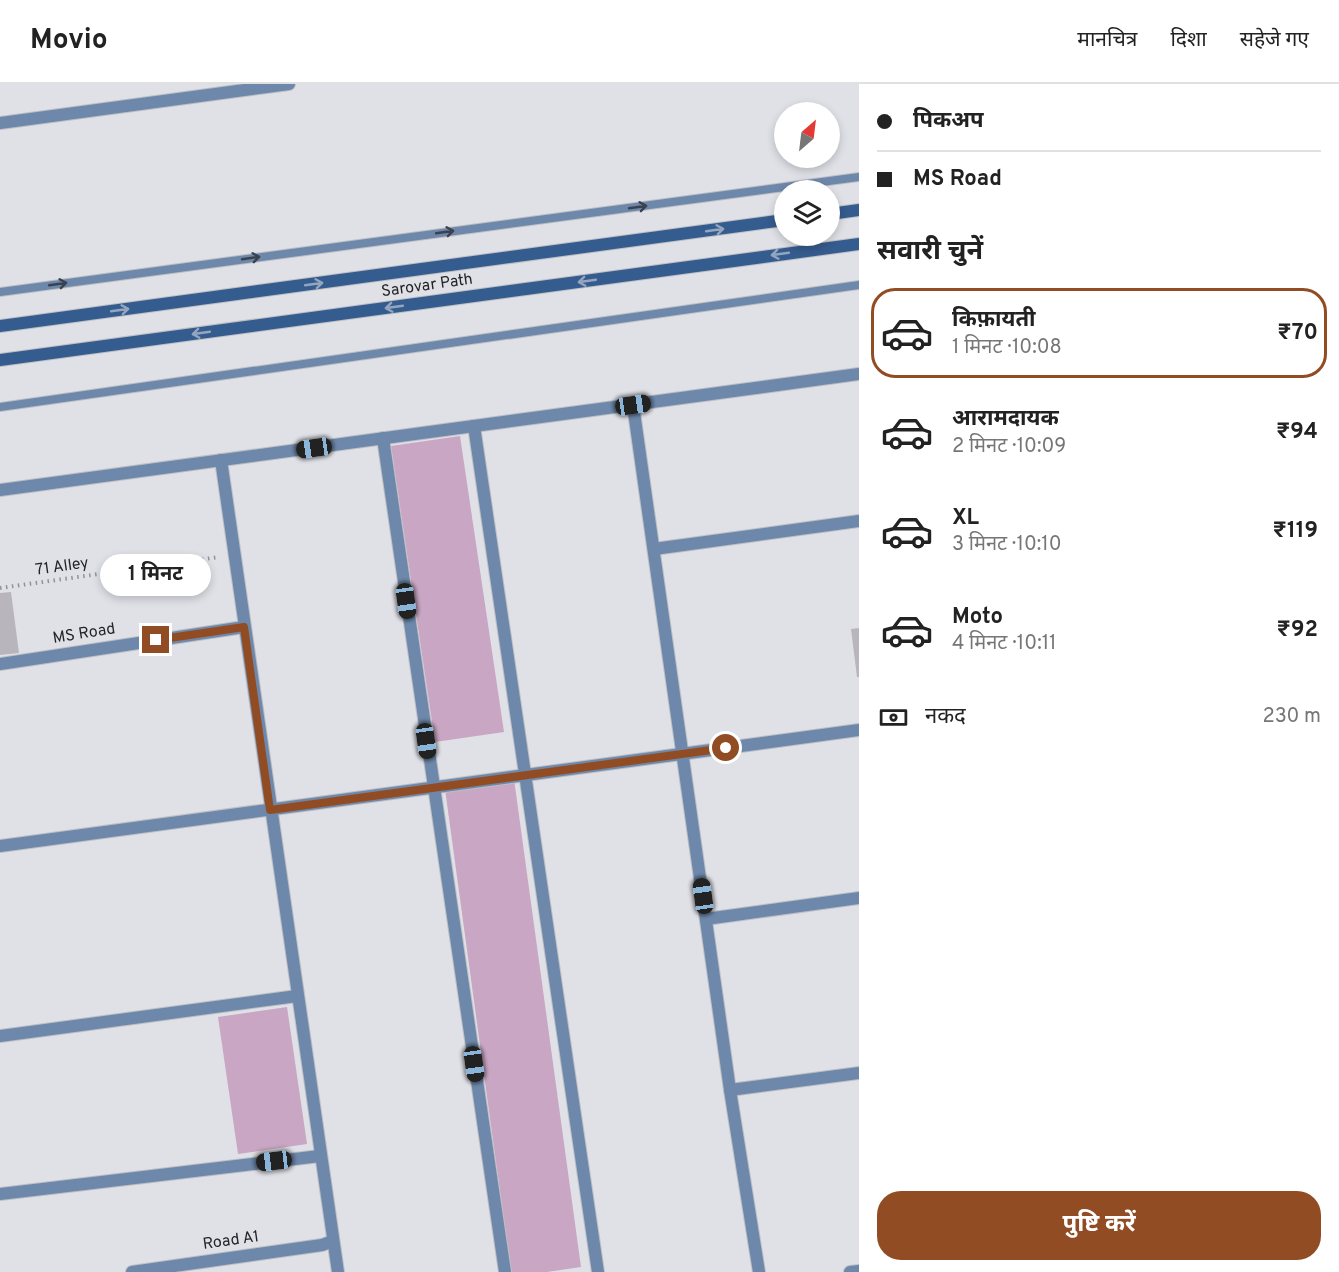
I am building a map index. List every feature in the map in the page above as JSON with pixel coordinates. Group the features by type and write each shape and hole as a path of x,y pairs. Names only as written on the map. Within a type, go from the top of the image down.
{"main road":[{"path":"840,213 859,210"},
{"name":"Sarovar Path","path":"0,326 774,221"},
{"name":"Sarovar Path","path":"0,360 859,244"}],"street":[{"path":"0,123 288,84"},
{"path":"0,490 859,374"},
{"path":"633,405 730,1090 759,1272"},
{"path":"474,426 598,1272"},
{"path":"383,438 505,1272"},
{"path":"221,460 338,1272"},
{"path":"654,549 859,521"},
{"name":"MS Road","path":"0,664 244,627"},
{"path":"0,846 859,730"},
{"path":"706,919 859,898"},
{"path":"0,1036 297,996"},
{"path":"730,1090 859,1073"},
{"path":"0,1194 320,1156"},
{"name":"Road A1","path":"132,1272 322,1245 333,1241"},
{"path":"850,1272 859,1271"}],"lane":[{"path":"0,292 859,177"},
{"path":"0,407 859,285"}],"path":[{"name":"71 Alley","path":"0,588 234,555"}],"shaded area":[{"path":"460,436 504,732 435,742 391,446"},
{"path":"514,779 581,1267 547,1272 511,1272 445,789"},
{"path":"287,1007 307,1144 238,1154 218,1017"}],"building":[{"path":"11,592 19,653 0,655 0,593"},
{"path":"859,628 859,677 857,677 851,629"}],"route":[{"path":"156,640 244,627 270,810 726,748"}]}
